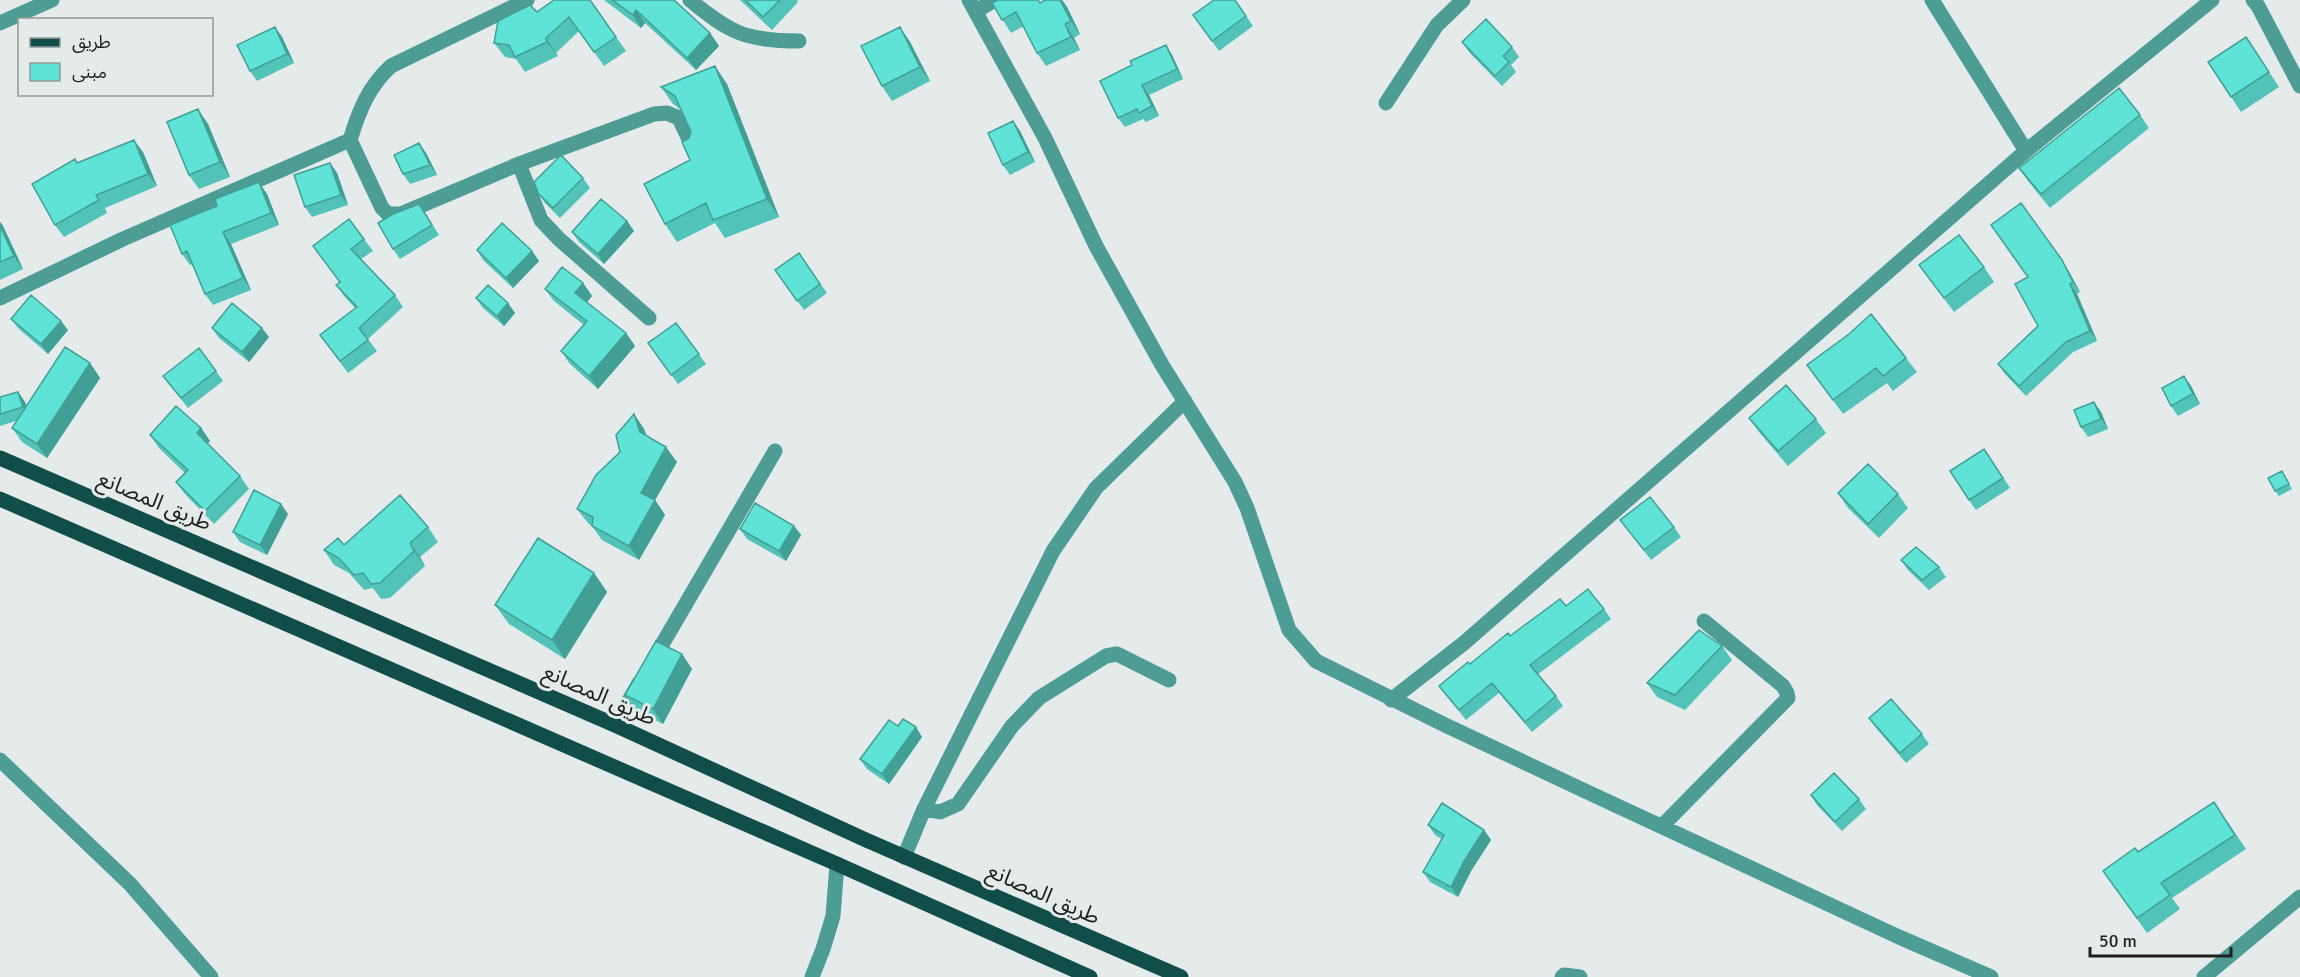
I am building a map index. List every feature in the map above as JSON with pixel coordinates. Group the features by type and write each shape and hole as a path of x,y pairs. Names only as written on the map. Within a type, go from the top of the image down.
{"main road":[{"name":"طريق المصانع","path":"0,458 615,724 904,857 1180,977"},
{"path":"0,499 837,864 1090,977"}],"street":[{"path":"0,23 52,0"},
{"path":"527,0 391,66 377,79 367,94 350,140 381,208 388,214 401,214 519,164 654,114 667,113 679,118 694,150"},
{"path":"690,0 733,32 767,41 799,41"},
{"path":"995,0 973,6 1046,138 1096,246 1162,365 1230,473 1247,508 1289,630 1316,661 1391,700 1899,937 1991,977"},
{"path":"1386,103 1437,25 1463,0"},
{"path":"1932,0 2026,151"},
{"path":"1391,700 1464,643 2026,151 2212,0"},
{"path":"2253,0 2300,86"},
{"path":"0,298 123,239 350,140"},
{"path":"519,164 541,219 559,239 649,318"},
{"path":"904,857 924,809 1053,552 1096,488 1185,401"},
{"path":"615,724 775,451"},
{"path":"1662,826 1788,698 1788,693 1783,686 1704,621"},
{"path":"924,809 940,812 958,804 1012,726 1039,698 1106,656 1117,654 1169,680"},
{"path":"0,760 130,884 208,976"},
{"path":"812,977 833,916 837,864"},
{"path":"2204,977 2300,897"},
{"path":"1562,977 1564,975 1580,977"}],"building":[{"path":"554,0 590,0 616,37 594,52 569,17 546,38 547,42 515,57 509,45 494,43 498,21 530,5 537,12"},
{"path":"612,0 674,0 710,33 687,58 636,10 633,15"},
{"path":"745,0 780,0 763,17"},
{"path":"998,0 1038,0 1040,3 1045,0 1060,0 1071,21 1065,24 1071,37 1037,53 1016,12 1002,20 992,3"},
{"path":"1214,0 1235,0 1246,16 1212,41 1193,15"},
{"path":"1486,19 1512,47 1503,56 1509,62 1495,76 1462,42"},
{"path":"275,27 287,54 250,71 237,45"},
{"path":"900,27 920,67 882,86 861,46"},
{"path":"2246,37 2269,72 2231,97 2208,62"},
{"path":"1166,45 1177,69 1142,85 1152,106 1139,113 1137,109 1118,118 1100,81 1132,65 1130,61"},
{"path":"715,66 767,199 713,220 706,203 665,224 644,184 690,160 682,142 689,138 691,132 675,96 661,87"},
{"path":"2119,88 2140,115 2041,194 2019,168"},
{"path":"198,109 220,162 189,175 167,122"},
{"path":"1013,121 1028,152 1003,165 988,133"},
{"path":"134,140 148,174 96,195 99,200 55,225 32,184 75,159 77,163"},
{"path":"419,143 430,165 403,174 394,155"},
{"path":"561,155 583,178 553,208 538,193 534,182"},
{"path":"330,163 341,195 305,207 294,175"},
{"path":"259,182 271,213 223,232 243,278 205,294 187,251 182,254 170,225 217,206 215,199"},
{"path":"601,199 627,221 598,254 572,232"},
{"path":"2021,203 2062,260 2073,282 2070,284 2090,331 2066,342 2019,386 1998,364 2038,326 2015,284 2028,277 1991,225"},
{"path":"419,204 432,225 393,249 378,223 393,214"},
{"path":"349,219 364,239 351,249 395,295 359,328 368,340 340,361 320,335 357,307 336,285 340,282 313,246"},
{"path":"502,223 532,251 506,278 477,250"},
{"path":"0,226 14,256 0,262"},
{"path":"1959,235 1984,267 1944,298 1919,265"},
{"path":"799,253 820,284 797,301 775,270"},
{"path":"562,267 583,283 575,293 626,333 589,376 561,351 587,321 545,289"},
{"path":"488,285 508,303 497,316 476,298"},
{"path":"31,295 61,321 41,344 11,319"},
{"path":"232,303 262,328 242,352 212,328"},
{"path":"1871,314 1906,358 1883,376 1876,368 1833,400 1807,365 1849,334"},
{"path":"676,323 699,354 671,375 648,343"},
{"path":"65,347 90,363 37,444 12,428"},
{"path":"199,348 216,371 181,398 163,376"},
{"path":"2184,376 2193,394 2171,406 2162,388"},
{"path":"1786,385 1816,419 1778,451 1749,418"},
{"path":"18,392 23,407 0,414 0,397"},
{"path":"2094,402 2101,419 2081,427 2074,410"},
{"path":"176,406 201,428 197,433 240,476 205,511 176,482 188,470 150,435"},
{"path":"634,414 640,432 666,447 641,493 655,500 629,546 592,526 593,517 577,509 596,475 620,452 616,435"},
{"path":"1984,449 2003,478 1969,500 1950,471"},
{"path":"1868,464 1898,494 1868,524 1838,493"},
{"path":"2282,471 2289,484 2275,491 2268,478"},
{"path":"254,490 281,504 260,545 233,532"},
{"path":"400,495 428,527 410,543 414,551 380,583 371,584 363,573 354,575 339,558 324,550 338,538 344,545"},
{"path":"1650,497 1674,527 1644,550 1620,520"},
{"path":"755,503 794,526 779,551 740,529"},
{"path":"538,538 594,573 552,640 495,605"},
{"path":"1916,547 1939,567 1922,580 1901,560"},
{"path":"1588,589 1604,609 1530,665 1556,696 1525,722 1492,683 1459,710 1439,686 1508,633 1510,636 1560,599 1566,606"},
{"path":"1699,630 1722,646 1675,695 1647,683"},
{"path":"656,641 682,654 653,709 625,695"},
{"path":"1891,699 1922,734 1900,753 1869,718"},
{"path":"903,719 916,727 882,774 860,759 889,720 898,726"},
{"path":"1834,773 1859,799 1835,822 1811,795"},
{"path":"2214,802 2235,835 2161,883 2170,895 2137,918 2103,871 2135,848 2138,852"},
{"path":"1442,803 1484,830 1451,887 1423,872 1444,835 1428,825"}]}
